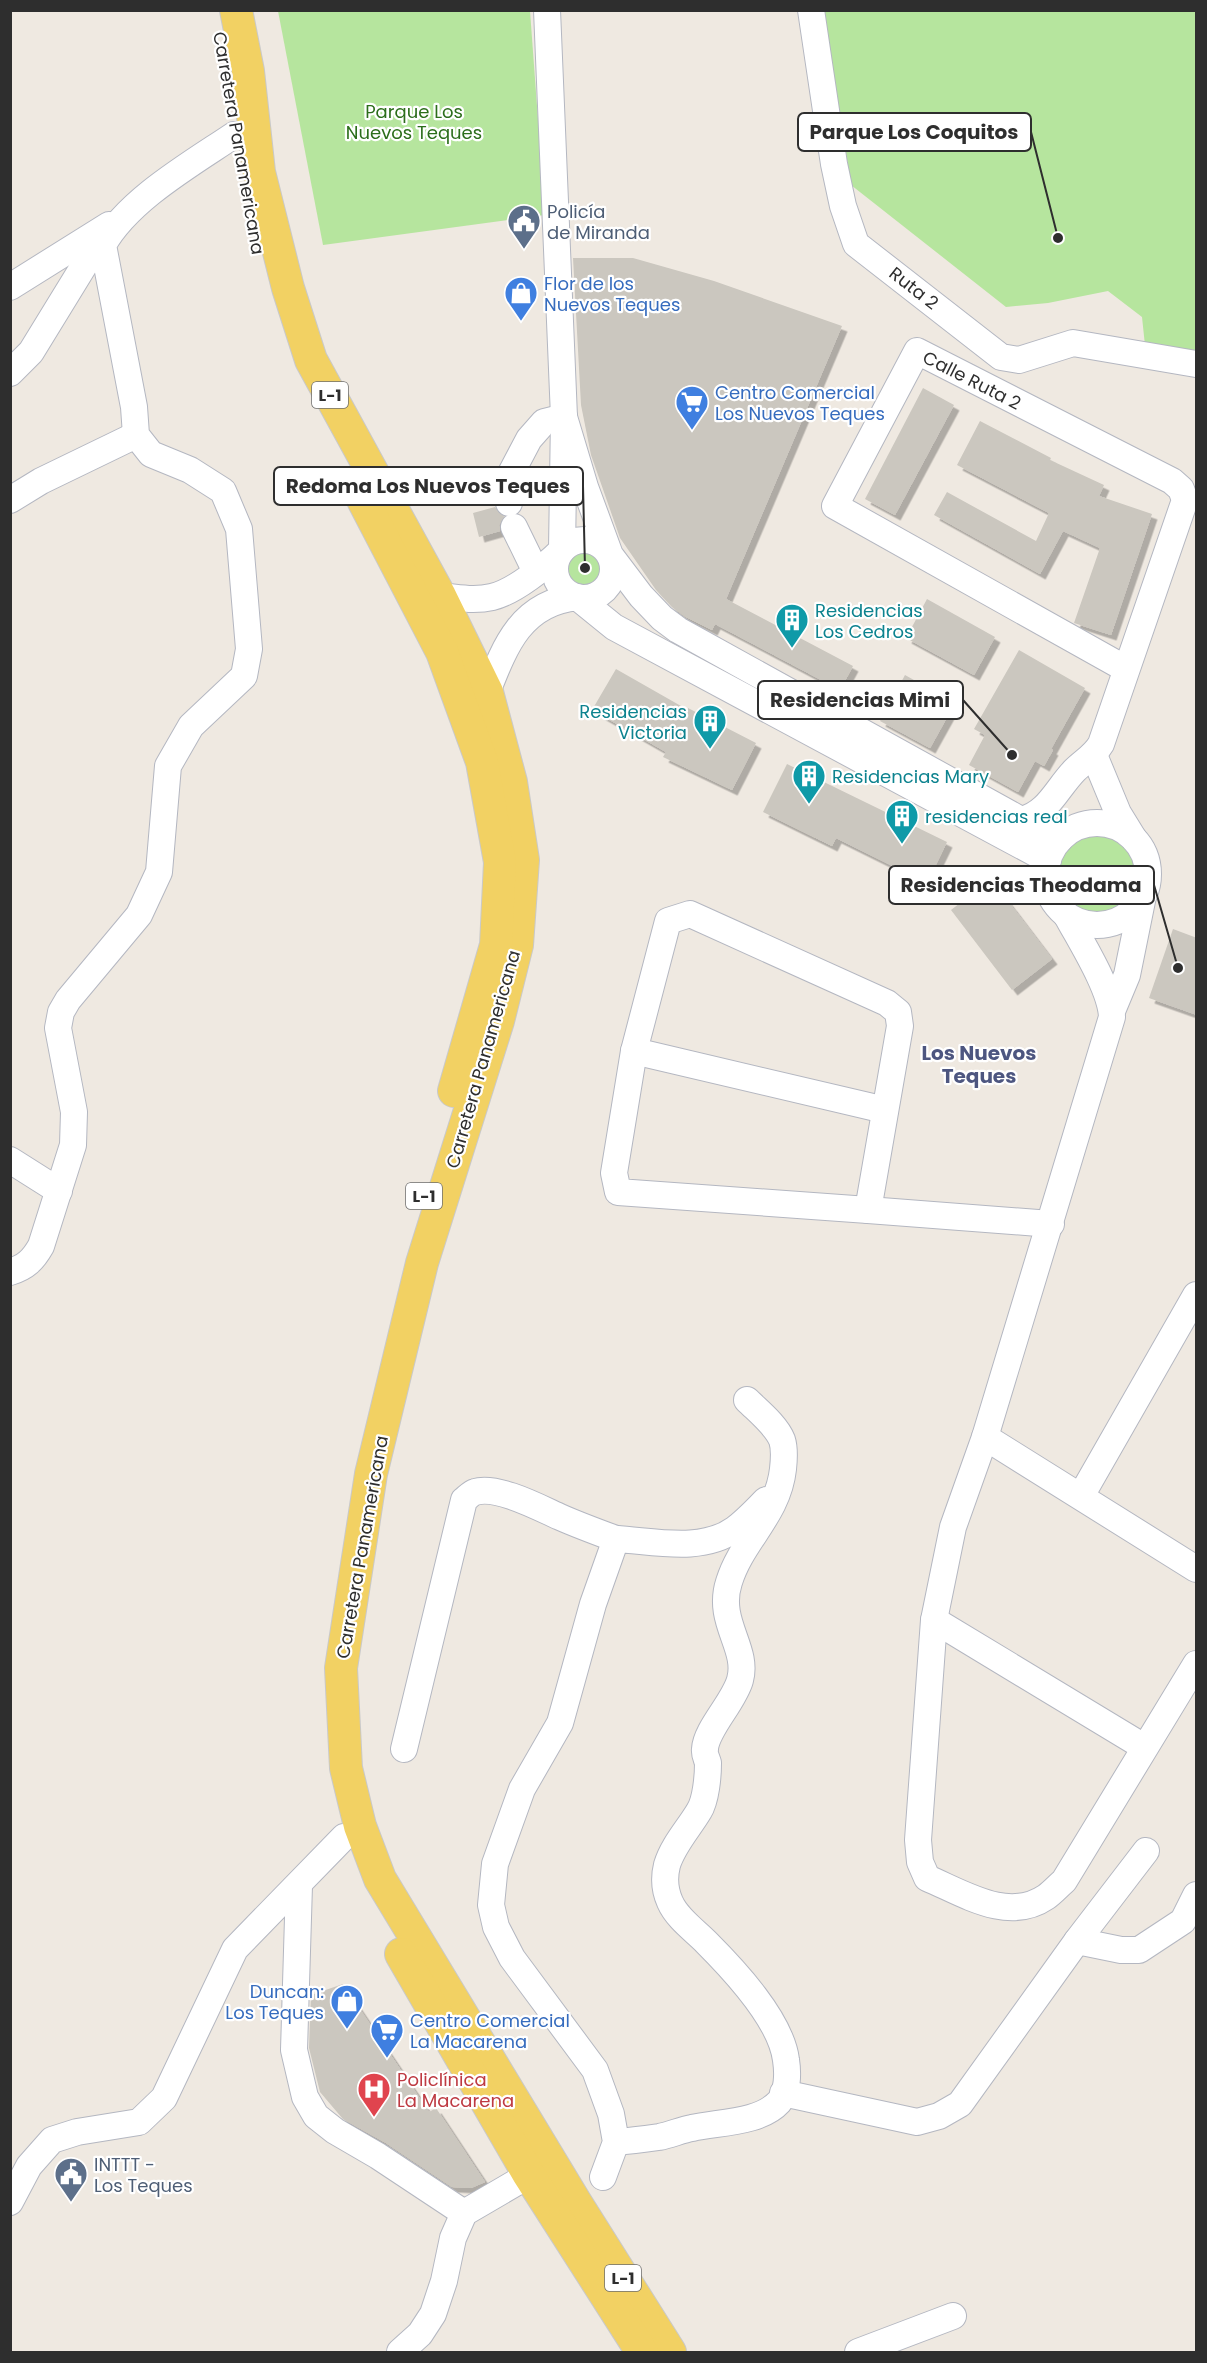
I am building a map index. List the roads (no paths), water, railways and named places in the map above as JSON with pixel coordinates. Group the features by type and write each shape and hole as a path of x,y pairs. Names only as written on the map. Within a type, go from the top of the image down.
{"main road":[{"name":"Carretera Panamericana","path":"214,10 228,64 234,135 267,296 291,366 442,652 482,762 500,862 496,945 406,1257 354,1471 327,1668 326,1767 344,1837 367,1895 529,2175 642,2352"},
{"name":"Carretera Panamericana","path":"236,10 248,71 260,172 288,288 311,360 440,597 487,692 511,782 523,860 517,945 498,1021 422,1263 371,1474 341,1668 346,1768 360,1826 380,1879 576,2203 670,2352"},
{"name":"L-1","path":"248,71 251,10"}],"street":[{"path":"547,10 564,417 562,550 555,568 561,587 614,627 1054,850"},
{"name":"Ruta 2","path":"811,10 834,164 843,206 856,244 1001,357 1019,360 1073,343 1197,364"},
{"path":"10,287 122,217 234,135"},
{"path":"10,373 31,352 85,264 103,245 122,217"},
{"path":"10,1272 33,1261 41,1246 73,1145 74,1112 58,1028 61,1012 68,1000 139,915 159,872 168,766 191,726 244,676 249,649 239,528 223,491 190,470 151,454 136,435 134,407 103,245"},
{"name":"Calle Ruta 2","path":"1097,750 1126,669 1185,500 1180,489 1172,481 916,351 835,506 1126,669"},
{"path":"536,572 511,515 510,475 529,439 544,422 564,417"},
{"path":"487,692 503,651 522,622 543,607 566,599 597,596 605,590 613,573 610,555 585,487 564,417"},
{"path":"10,500 136,435"},
{"path":"440,597 471,599 493,597 536,572 562,550 578,541 588,540 604,548 641,596 662,618 678,630 1021,820 1054,850"},
{"path":"614,627 609,616 612,601 616,596 629,592 641,596"},
{"path":"1021,820 1031,818 1053,800 1075,770 1097,750 1118,813 1142,851 1147,866 1147,882 1127,975 1112,1011"},
{"path":"1142,851 1132,838 1119,829 1104,824 1088,824 1073,829 1054,850 1046,877 1049,893 1067,916 1099,977 1112,1011 1112,1017 985,1437 953,1527 934,1620 918,1840 920,1862 927,1878 995,1907 1022,1906 1045,1898 1064,1881 1197,1664"},
{"path":"1067,916 1092,925 1111,923 1133,910 1143,893"},
{"path":"868,1210 900,1026 898,1012 887,1003 690,914 668,921 634,1051 614,1173 618,1192 1051,1224"},
{"path":"634,1051 885,1110"},
{"path":"10,1160 59,1191"},
{"path":"1081,1496 1197,1295"},
{"path":"616,2142 661,2137 692,2128 741,2120 764,2112 780,2102 788,2077 785,2049 766,2013 744,1981 670,1903 664,1880 668,1862 700,1809 708,1764 705,1749 710,1735 734,1696 741,1678 741,1654 727,1618 726,1596 729,1582 748,1543 770,1512 781,1486 784,1458 782,1440 747,1400"},
{"path":"985,1437 1197,1569"},
{"path":"404,1749 464,1500 475,1492 490,1492 536,1504 558,1516 616,1539 696,1544 719,1538 734,1529 781,1486"},
{"path":"603,2177 616,2142 611,2114 596,2070 512,1958 496,1927 491,1905 495,1864 514,1809 534,1767 560,1723 593,1604 616,1539"},
{"path":"934,1620 1144,1748"},
{"path":"10,2202 29,2166 52,2140 77,2132 139,2122 164,2098 236,1949 344,1837"},
{"path":"783,2093 917,2122 939,2116 960,2104 1077,1941 1146,1851"},
{"path":"299,1885 294,2050 305,2097 316,2116 335,2131 464,2213"},
{"path":"1077,1941 1121,1950 1139,1950 1183,1921 1197,1895"},
{"path":"576,2203 603,2177 661,2137"},
{"path":"400,2352 420,2334 433,2314 444,2281 453,2238 464,2213 529,2175"},
{"path":"858,2352 953,2316"}],"place":[{"name":"Parque Los Coquitos","path":"1058,238"},
{"name":"Policía de Miranda","path":"524,250"},
{"name":"Flor de los Nuevos Teques","path":"521,322"},
{"name":"Centro Comercial Los Nuevos Teques","path":"692,431"},
{"name":"Redoma Los Nuevos Teques","path":"585,568"},
{"name":"Residencias Los Cedros","path":"792,649"},
{"name":"Residencias Victoria","path":"710,750"},
{"name":"Residencias Mimi","path":"1012,755"},
{"name":"Residencias Mary","path":"809,805"},
{"name":"residencias real","path":"902,845"},
{"name":"Residencias Theodama","path":"1178,968"},
{"name":"Duncan: Los Teques","path":"347,2030"},
{"name":"Centro Comercial La Macarena","path":"387,2059"},
{"name":"Policlínica La Macarena","path":"374,2118"},
{"name":"INTTT - Los Teques","path":"71,2203"}],"district":[{"name":"Los Nuevos Teques","path":"979,1064"}],"park label":[{"name":"Parque Los Nuevos Teques","path":"414,121"}]}
